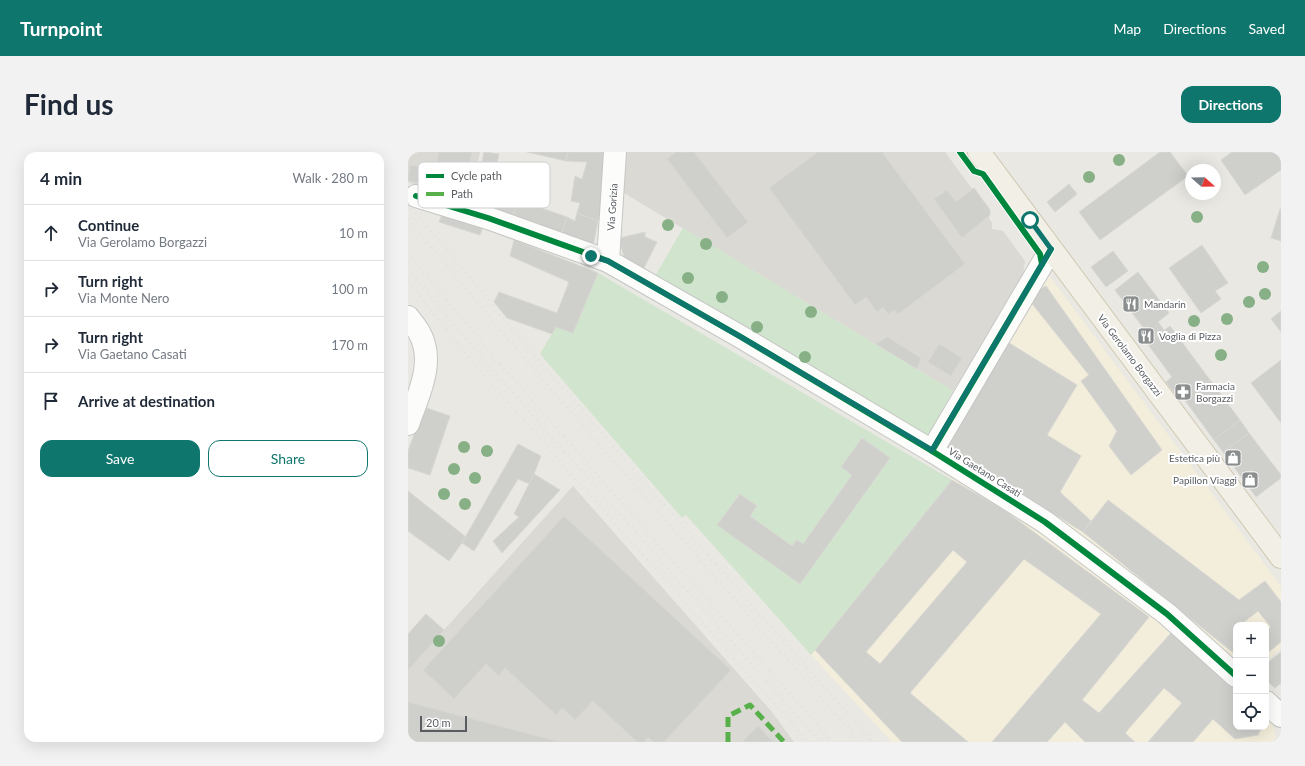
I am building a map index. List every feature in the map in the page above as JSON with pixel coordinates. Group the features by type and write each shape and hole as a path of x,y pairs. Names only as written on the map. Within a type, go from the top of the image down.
{"main road":[{"name":"Via Gerolamo Borgazzi","path":"979,152 1281,557"}],"street":[{"name":"Via Gorizia","path":"608,261 615,152"},
{"name":"Via Gaetano Casati","path":"455,208 488,218 608,261 741,337 932,450 1045,522 1167,614 1233,673"},
{"path":"932,450 1051,249"},
{"path":"408,318 419,332 423,341 426,366 408,424"},
{"path":"1269,705 1281,716"}],"shaded area":[{"path":"408,152 480,152 478,162 418,162 418,186 408,182"},
{"path":"626,152 945,152 972,189 974,188 989,208 989,218 992,223 992,229 1003,231 1025,261 1022,281 953,391 624,193"},
{"path":"1047,273 1281,586 1281,649 1269,659 1269,622 1233,622 1233,730 1269,730 1269,714 1271,716 1276,737 1271,742 892,742 811,655 952,480 964,458 941,446"},
{"path":"573,486 772,712 794,742 408,742 408,634 426,614 444,630"}],"green space":[{"path":"683,228 953,391 927,438 655,276"},
{"path":"598,273 952,480 811,655 686,515 682,518 540,354 556,327 573,333","holes":["862,438 890,458 800,584 718,525 740,494 757,506 750,516 792,546 797,540 803,544 852,475 841,467"]}],"building":[{"path":"439,152 472,152 470,162 437,162"},
{"path":"484,152 499,154 497,162 482,162"},
{"path":"527,152 568,152 566,161"},
{"path":"568,152 612,152 598,221 577,213 580,203 571,201 575,176 582,179 587,162 566,161"},
{"path":"676,152 694,152 748,222 727,238 667,159"},
{"path":"818,152 882,152 965,264 898,314 894,310 888,314 883,307 877,312 866,297 855,305 769,188"},
{"path":"1160,152 1170,152 1185,172 1185,178 1100,240 1079,212"},
{"path":"1232,152 1281,152 1281,170 1245,195 1221,160"},
{"path":"410,165 418,166 418,183 408,181"},
{"path":"1069,184 1077,194 1055,212 1047,202"},
{"path":"974,188 990,210 990,215 962,238 934,199 947,190 956,202"},
{"path":"484,208 515,208 512,218"},
{"path":"515,208 541,208 567,217 561,235 512,218"},
{"path":"1281,209 1281,241 1271,238"},
{"path":"577,213 598,221 593,246 561,235 567,217 575,221"},
{"path":"442,214 483,227 480,235 439,222"},
{"path":"645,232 645,237 657,242 643,270 624,257 619,238"},
{"path":"514,240 598,273 573,333 556,327 552,334 507,318 494,302 499,292 557,313 569,282 510,256"},
{"path":"1202,245 1228,283 1215,291 1221,299 1201,313 1169,268"},
{"path":"1113,251 1128,271 1106,287 1091,267"},
{"path":"1138,272 1169,313 1158,322 1164,330 1147,343 1140,333 1145,330 1115,290"},
{"path":"1046,286 1162,450 1131,475 1109,446 1117,431 1081,381 1089,375 1030,301 1034,293"},
{"path":"1281,311 1281,332 1271,319"},
{"path":"1170,326 1210,380 1181,401 1166,382 1172,377 1147,343"},
{"path":"887,337 921,358 917,369 876,344"},
{"path":"1006,341 1077,385 1047,435 1081,456 1060,492 1091,521 1083,532 964,458 941,446"},
{"path":"939,344 962,358 951,376 928,362"},
{"path":"1281,360 1281,423 1251,383"},
{"path":"1210,380 1240,420 1214,440 1184,399"},
{"path":"424,407 450,416 430,475 408,468 408,451"},
{"path":"1240,420 1249,433 1223,452 1214,440"},
{"path":"1249,433 1281,475 1281,478 1256,497 1223,452"},
{"path":"862,438 890,458 800,584 717,525 740,494 757,506 750,516 792,546 797,540 803,544 852,475 841,467"},
{"path":"518,444 541,456 530,484 518,479 474,551 462,543"},
{"path":"534,474 560,490 502,553 493,541 519,517 514,514"},
{"path":"952,480 1001,508 1149,617 1082,700 1099,713 1171,633 1233,686 1233,730 1260,730 1258,735 1235,739 1213,719 1193,742 1148,742 1182,703 1164,688 1125,733 1135,742 1085,742 1065,722 1047,742 992,742 1101,614 1024,559 910,693 968,742 902,742 815,650","holes":["953,550 967,562 880,664 866,652"]},
{"path":"408,491 466,537 449,561 408,531"},
{"path":"1108,500 1239,600 1265,581 1281,602 1281,642 1269,652 1269,629 1271,627 1269,622 1267,622 1258,611 1244,622 1233,622 1233,653 1083,532"},
{"path":"564,516 731,670 664,742 653,742 648,737 644,742 637,742 593,701 575,720 562,708 556,715 505,668 499,676 486,664 454,699 423,670"},
{"path":"426,614 444,630 408,670 408,634"},
{"path":"1281,652 1281,683 1275,688 1269,683 1269,662"},
{"path":"408,702 560,742 408,742"},
{"path":"758,726 773,742 742,742"}],"railway":[{"path":"408,203 511,328 728,578 873,742"},
{"path":"408,219 504,335 860,742"},
{"path":"408,253 489,351 832,742"},
{"path":"408,269 482,358 820,742"},
{"path":"408,282 475,365 808,742"}],"marked path":[{"path":"728,742 728,716 750,705 784,742"}],"cycle path":[{"path":"960,152 974,171 983,174 1040,254 1042,264"},
{"path":"455,208 488,218 608,261 741,337 932,451 1045,522 1167,614 1233,673"},
{"path":"932,451 1051,249"}],"place":[{"name":"Mandarin","path":"1131,304"},
{"name":"Voglia di Pizza","path":"1146,336"},
{"name":"Farmacia Borgazzi","path":"1183,392"},
{"name":"Estetica più","path":"1233,458"},
{"name":"Papillon Viaggi","path":"1250,480"}],"route":[{"path":"591,256 608,261 741,337 932,450 1051,249 1030,220"}]}
